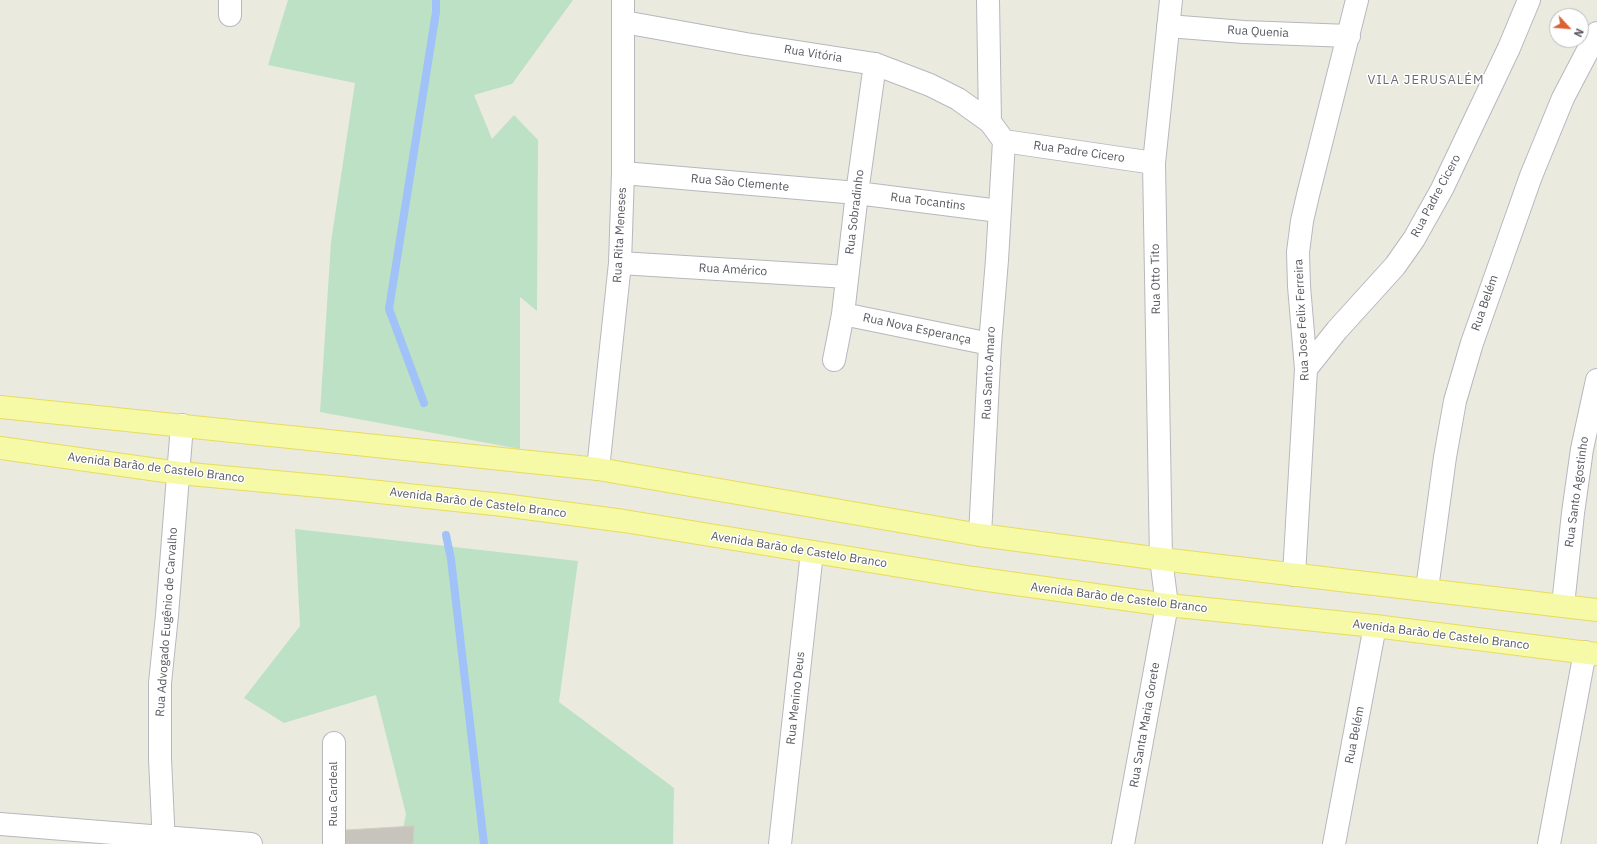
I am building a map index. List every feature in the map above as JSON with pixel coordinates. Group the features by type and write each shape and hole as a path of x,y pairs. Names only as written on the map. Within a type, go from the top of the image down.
{"main road":[{"path":"0,407 598,469 980,535 1162,559 1597,610"},
{"name":"Avenida Barão de Castelo Branco","path":"0,448 179,473 333,487 511,506 624,521 973,578 1167,605 1375,626 1591,653"}],"street":[{"name":"Rua Rita Meneses","path":"598,469 620,264 623,173 623,0"},
{"path":"988,0 990,122"},
{"name":"Rua Otto Tito","path":"1167,605 1162,559 1154,163 1171,0"},
{"name":"Rua Jose Felix Ferreira","path":"1294,575 1306,369 1299,286 1298,252 1302,221 1357,0"},
{"name":"Rua Padre Cicero","path":"1306,369 1337,330 1395,266 1414,239 1446,182 1509,48 1529,0"},
{"name":"Rua Vitória","path":"624,22 746,44 875,64 903,74 958,99 990,122 1004,141"},
{"name":"Rua Quenia","path":"1168,26 1244,32 1349,36"},
{"name":"Rua Belém","path":"1427,589 1445,457 1455,400 1472,343 1531,176 1563,98 1597,33"},
{"name":"Rua Sobradinho","path":"834,360 843,314 857,193 875,64"},
{"name":"Rua Padre Cicero","path":"1004,141 1154,163"},
{"name":"Rua Santo Amaro","path":"980,535 990,344 997,260 1004,141"},
{"name":"Rua São Clemente","path":"623,173 857,193"},
{"name":"Rua Tocantins","path":"857,193 999,211"},
{"name":"Rua Américo","path":"620,264 847,277"},
{"name":"Rua Nova Esperança","path":"843,314 990,344"},
{"name":"Rua Santo Agostinho","path":"1563,605 1582,449 1597,380"},
{"name":"Rua Advogado Eugênio de Carvalho","path":"164,841 160,759 160,683 182,425"},
{"name":"Rua Menino Deus","path":"780,844 812,552"},
{"name":"Rua Santa Maria Gorete","path":"1124,844 1167,605"},
{"name":"Rua Belém","path":"1334,844 1375,626"},
{"path":"1549,844 1591,653"},
{"name":"Rua Cardeal","path":"334,743 334,844"},
{"path":"0,824 164,841 250,844"}],"green space":[{"path":"288,0 573,0 512,84 474,95 492,139 514,115 538,140 537,311 520,297 520,449 320,412 331,242 355,83 268,65"},
{"path":"295,529 578,561 559,702 674,788 673,844 400,844 406,814 376,695 284,723 244,698 300,626"}],"building":[{"path":"414,826 413,844 345,844 346,830"}],"waterway":[{"path":"424,403 389,309 436,12 436,0"},
{"path":"446,535 451,559 484,844"}],"district":[{"name":"VILA JERUSALÉM","path":"1426,80"}]}
